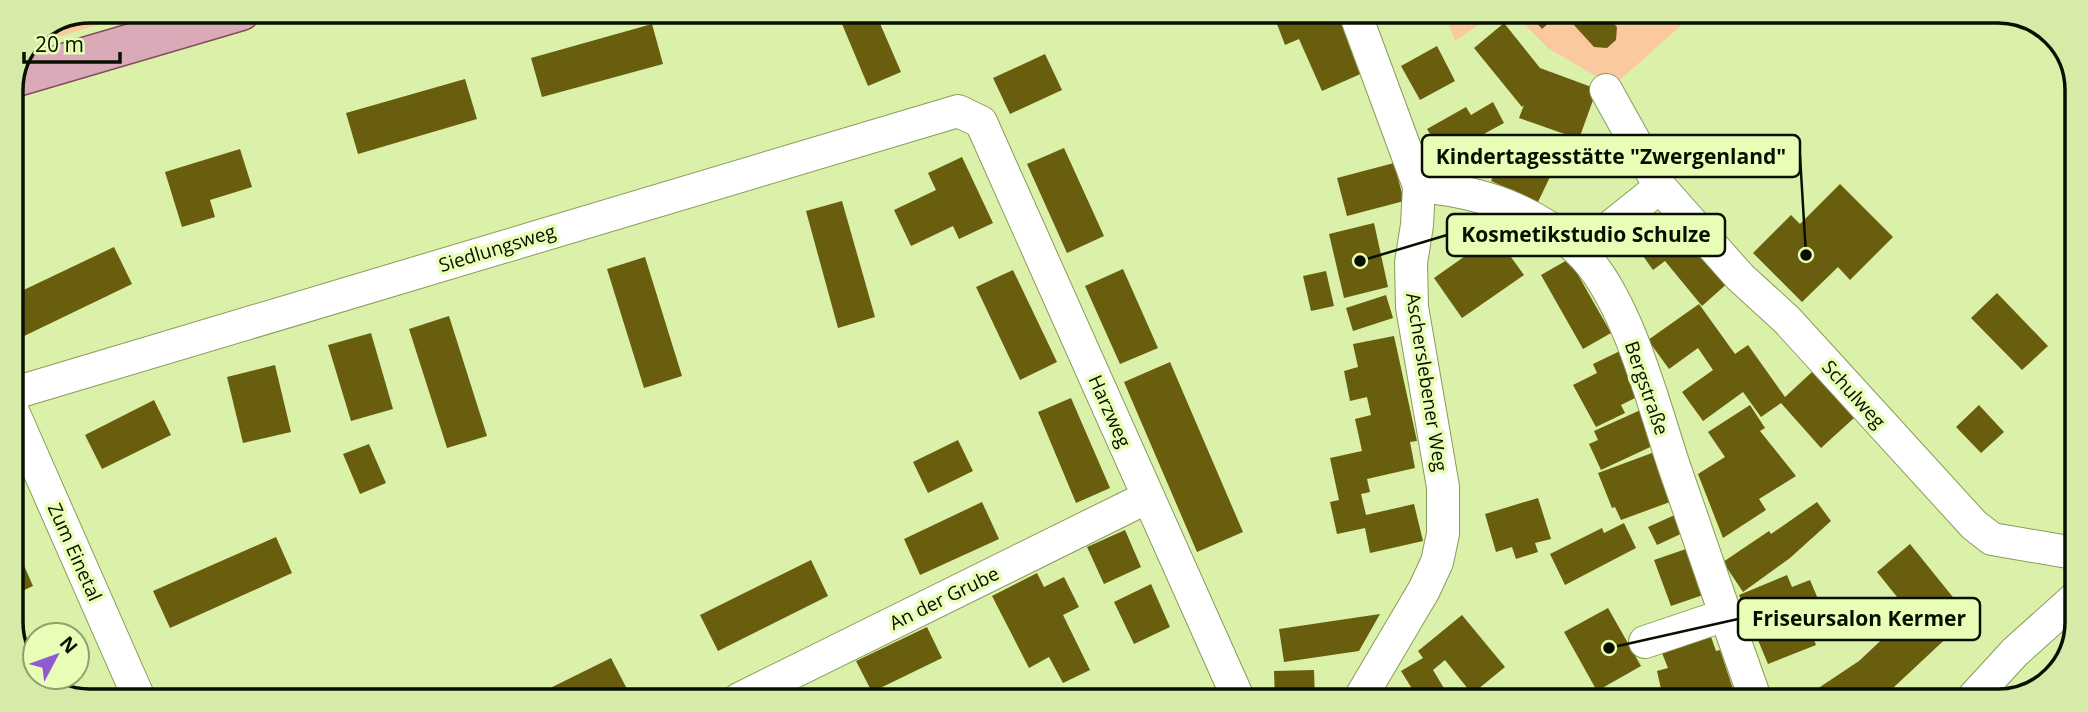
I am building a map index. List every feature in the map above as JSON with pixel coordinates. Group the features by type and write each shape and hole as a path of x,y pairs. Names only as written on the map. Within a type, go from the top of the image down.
{"main road":[{"path":"24,75 200,23"}],"street":[{"name":"Ascherslebener Weg","path":"1359,23 1419,186 1411,263 1412,307 1443,487 1443,534 1437,562 1365,689"},
{"name":"Schulweg","path":"1606,90 1660,187 1740,277 1787,320 1974,525 1992,539 2065,551"},
{"name":"Siedlungsweg","path":"23,390 958,111 981,122"},
{"name":"Harzweg","path":"981,122 1234,689"},
{"name":"Bergstraße","path":"1419,186 1458,189 1547,224 1580,251 1600,276 1616,302 1630,338 1752,689"},
{"path":"1580,251 1660,187"},
{"name":"Zum Einetal","path":"23,434 135,689"},
{"name":"An der Grube","path":"759,689 1148,497"},
{"path":"1981,689 2015,652 2065,607"},
{"path":"1645,642 1725,615"}],"shaded area":[{"path":"104,23 43,42 52,34 76,24"},
{"path":"1449,23 1481,23 1455,41"},
{"path":"1523,23 1684,23 1613,86 1548,48"}],"building":[{"path":"842,23 880,23 901,72 868,86"},
{"path":"1343,23 1365,72 1322,91 1299,39 1285,45 1277,24"},
{"path":"1504,23 1540,68 1597,89 1579,139 1519,118 1524,105 1522,107 1474,48"},
{"path":"1537,23 1549,23 1542,29"},
{"path":"1572,23 1613,23 1617,27 1616,40 1607,48 1594,47"},
{"path":"652,24 663,64 542,97 531,58"},
{"path":"1437,46 1455,81 1420,100 1401,66"},
{"path":"1045,54 1062,90 1010,114 993,78"},
{"path":"465,79 477,119 358,154 346,113"},
{"path":"1493,102 1504,123 1482,135 1490,149 1452,171 1427,129 1466,107 1471,115"},
{"path":"1511,138 1558,160 1538,202 1491,181"},
{"path":"1064,148 1104,236 1067,253 1027,164"},
{"path":"240,149 252,187 210,200 215,217 182,227 165,172"},
{"path":"962,157 993,223 959,239 953,226 911,246 894,210 936,190 928,173"},
{"path":"1394,163 1404,201 1347,216 1337,178"},
{"path":"1840,184 1893,237 1850,280 1838,267 1802,302 1753,253 1791,215 1800,224"},
{"path":"842,201 875,317 838,328 806,211"},
{"path":"1672,213 1730,281 1702,306 1665,261 1653,270 1636,246 1628,252 1622,243 1641,229"},
{"path":"1374,223 1388,287 1344,298 1329,234"},
{"path":"1495,235 1524,275 1462,318 1434,278"},
{"path":"114,247 132,284 23,337 23,290"},
{"path":"645,257 682,376 644,388 607,269"},
{"path":"1569,259 1611,333 1583,349 1541,275"},
{"path":"1123,269 1158,348 1120,364 1085,286"},
{"path":"1013,270 1057,362 1020,380 976,287"},
{"path":"1326,271 1334,306 1311,311 1303,276"},
{"path":"1997,293 2048,346 2022,370 1971,318"},
{"path":"1386,295 1393,318 1353,331 1346,308"},
{"path":"1699,304 1735,354 1748,345 1785,397 1812,372 1854,418 1821,448 1781,403 1761,417 1743,392 1703,421 1682,392 1713,370 1698,348 1669,369 1648,340"},
{"path":"449,316 487,436 447,448 409,329"},
{"path":"371,333 393,409 351,421 328,345"},
{"path":"1394,336 1417,441 1410,442 1415,468 1367,479 1370,492 1361,494 1366,515 1414,504 1423,541 1370,553 1365,528 1337,534 1330,502 1339,500 1330,458 1362,451 1355,419 1371,415 1367,397 1350,401 1344,371 1358,367 1353,344"},
{"path":"1620,351 1641,395 1621,405 1625,413 1596,427 1573,385 1597,373 1593,364"},
{"path":"1170,362 1243,532 1197,552 1124,382"},
{"path":"275,365 291,432 243,443 227,377"},
{"path":"1071,398 1110,488 1076,503 1038,412"},
{"path":"154,400 171,435 102,469 85,435"},
{"path":"1750,405 1765,428 1760,431 1796,476 1759,499 1766,510 1723,538 1698,474 1725,457 1708,432"},
{"path":"1979,405 2004,432 1981,453 1956,427"},
{"path":"1645,408 1661,442 1601,470 1589,444 1598,440 1594,431"},
{"path":"958,440 973,471 928,493 913,462"},
{"path":"369,444 386,483 360,494 343,454"},
{"path":"1652,453 1670,502 1621,520 1615,507 1612,508 1598,473"},
{"path":"1538,498 1551,539 1535,543 1538,552 1516,559 1512,547 1496,552 1485,514"},
{"path":"982,502 999,539 920,575 904,539"},
{"path":"1817,502 1831,521 1790,558 1743,592 1723,562 1769,531 1771,534"},
{"path":"1677,514 1685,532 1657,545 1648,527"},
{"path":"1624,523 1636,548 1565,585 1550,554 1602,528 1604,533"},
{"path":"1125,530 1141,567 1104,584 1087,547"},
{"path":"276,537 292,573 170,628 153,591"},
{"path":"1910,544 1969,617 1892,689 1817,689 1859,661 1910,613 1877,572"},
{"path":"1686,549 1703,595 1671,606 1654,560"},
{"path":"811,560 828,596 718,651 700,615"},
{"path":"23,563 33,586 23,591"},
{"path":"1037,573 1044,587 1064,577 1079,607 1063,615 1090,670 1063,683 1049,657 1029,668 992,596"},
{"path":"1787,575 1792,587 1810,580 1826,618 1808,625 1816,645 1768,664 1739,595"},
{"path":"1151,584 1170,627 1134,644 1114,602"},
{"path":"1608,608 1641,666 1601,689 1596,689 1564,632"},
{"path":"1380,614 1359,651 1284,662 1279,629"},
{"path":"1462,615 1505,667 1478,689 1468,689 1445,660 1433,670 1444,689 1412,689 1401,671 1423,658 1418,651"},
{"path":"927,627 942,658 878,689 870,689 856,661"},
{"path":"1710,634 1716,651 1720,650 1733,689 1661,689 1657,671 1668,668 1660,648"},
{"path":"611,658 627,689 548,689"},
{"path":"1314,670 1315,689 1275,689 1274,671"}],"place":[{"name":"Kindertagesstätte \"Zwergenland\"","path":"1806,255"},
{"name":"Kosmetikstudio Schulze","path":"1360,261"},
{"name":"Friseursalon Kermer","path":"1609,648"}]}
